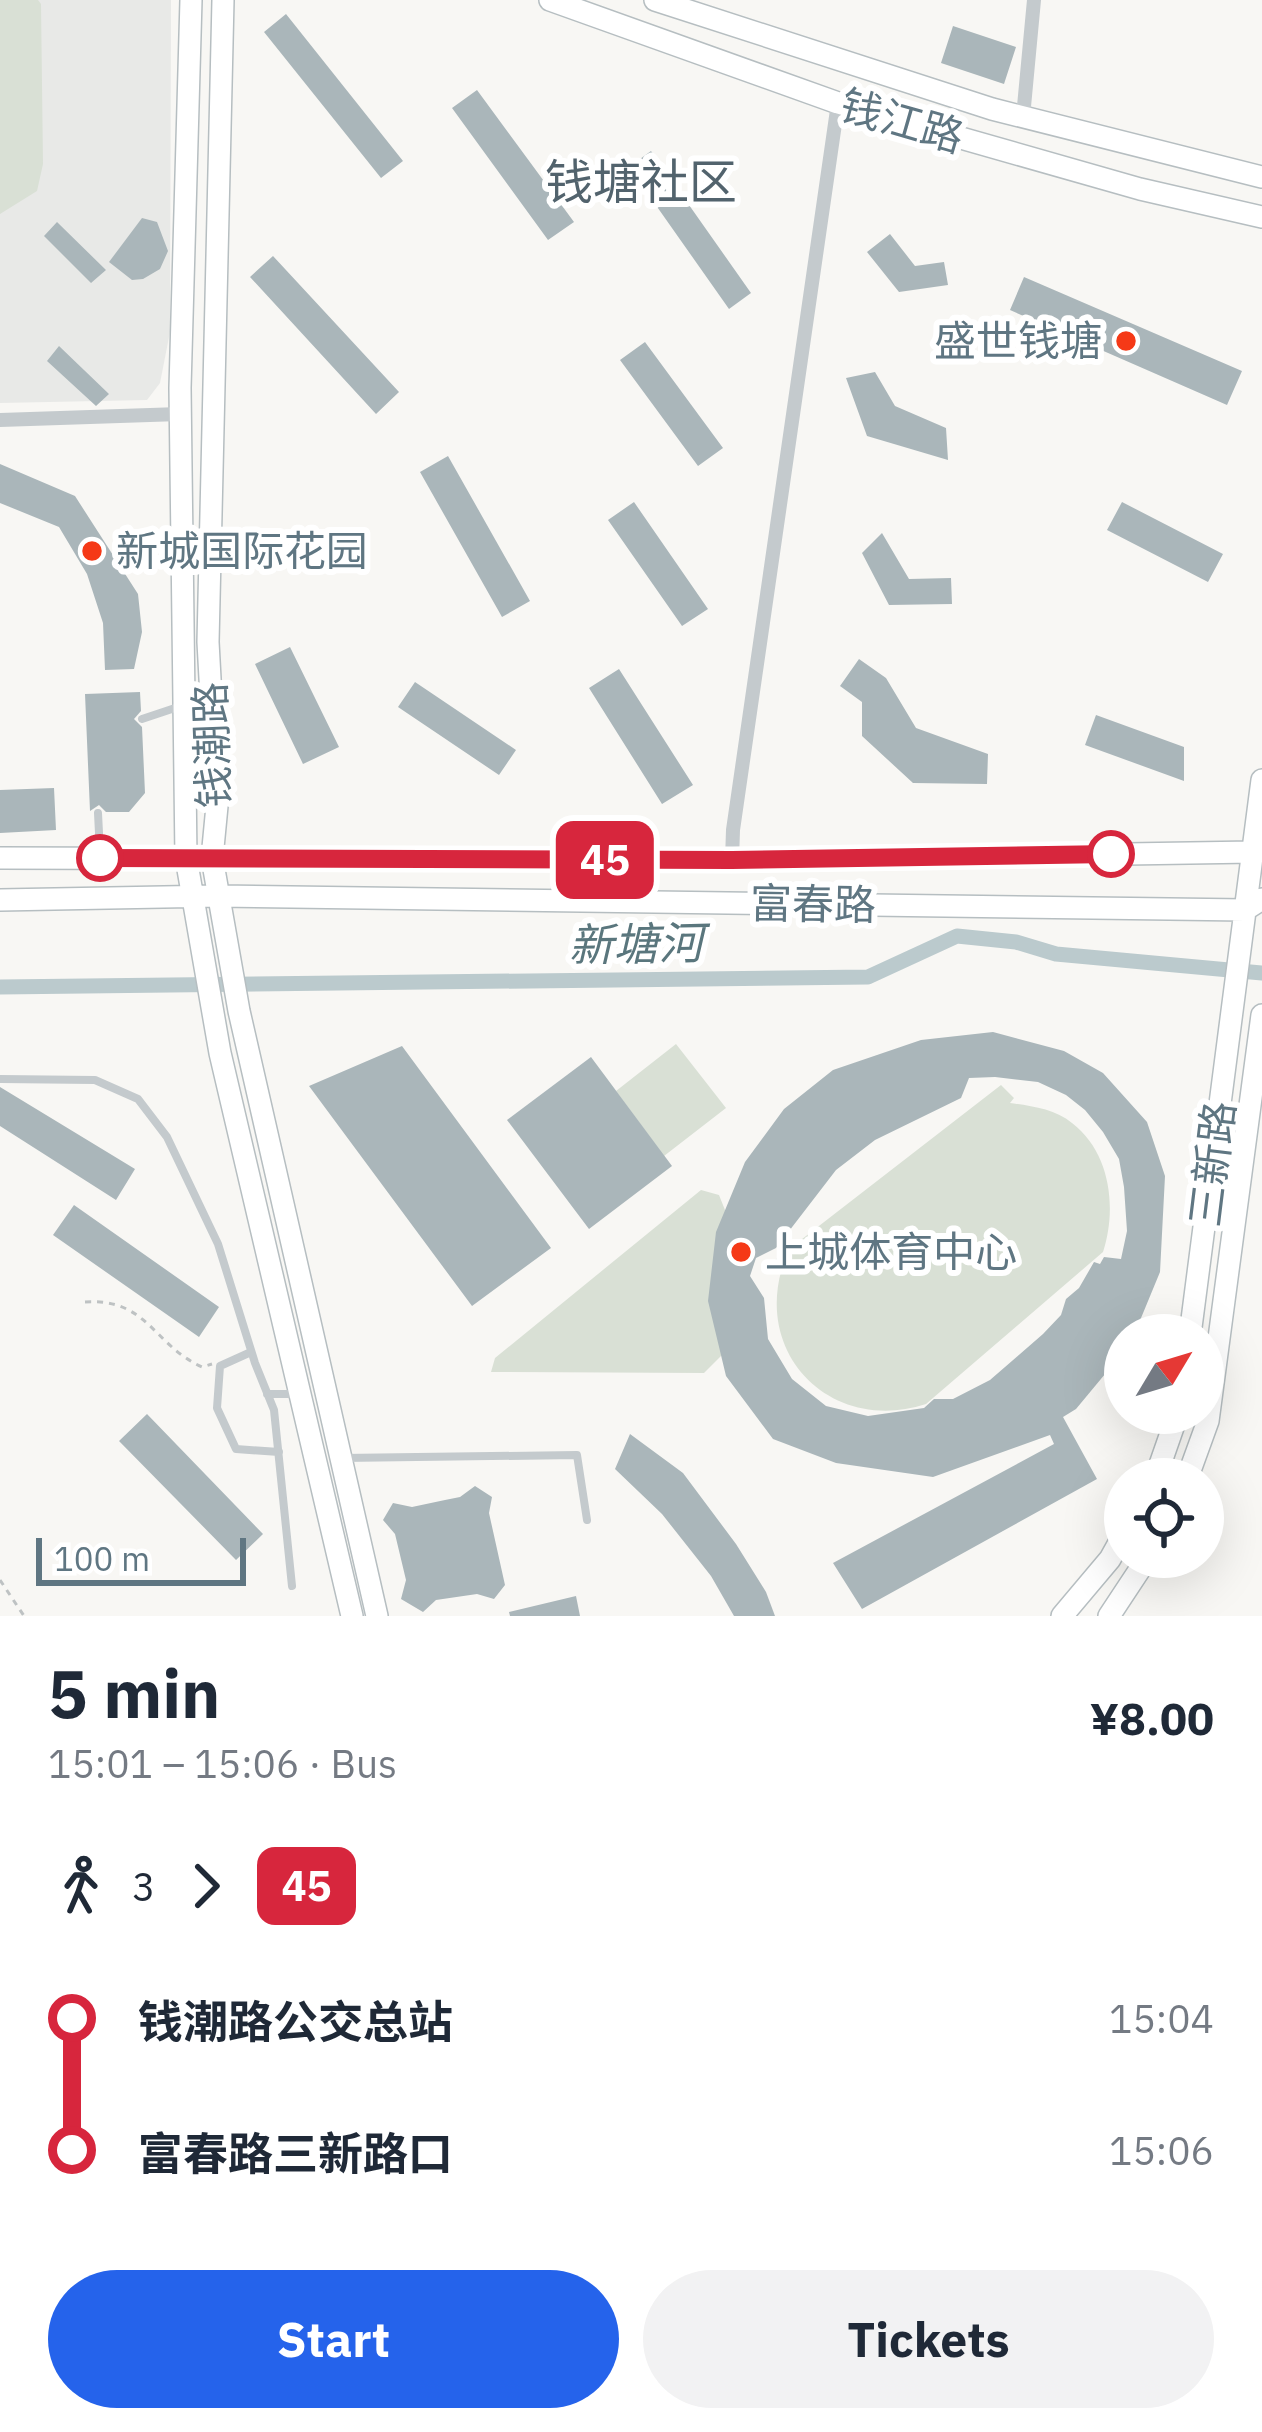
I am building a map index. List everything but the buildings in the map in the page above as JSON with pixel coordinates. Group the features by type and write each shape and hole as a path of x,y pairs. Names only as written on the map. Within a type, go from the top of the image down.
{"main road":[{"name":"钱潮路","path":"191,0 181,414 186,858 213,1012 352,1616"},
{"name":"钱潮路","path":"224,0 208,642 217,806 212,858 239,1011 377,1616"},
{"name":"钱江路","path":"550,0 838,103 1140,189 1262,217"},
{"name":"钱江路","path":"656,0 1023,117 1262,177"},
{"name":"三新路","path":"1193,1314 1240,946 1254,904 1262,780"},
{"name":"富春路","path":"0,858 1257,857"},
{"name":"富春路","path":"0,900 218,896 1254,904"},
{"name":"三新路","path":"1194,1458 1208,1421 1262,1015"},
{"path":"1062,1616 1104,1565"},
{"path":"1109,1616 1134,1578"}],"street":[{"path":"1023,117 1034,0"},
{"path":"732,860 838,103"},
{"path":"0,420 181,414"}],"lane":[{"path":"142,719 183,706"},
{"path":"98,813 100,858"},
{"path":"0,1079 95,1080 138,1099 167,1137 218,1244 274,1411 292,1586"},
{"path":"251,1352 220,1366 217,1408 236,1448 279,1452"},
{"path":"267,1394 300,1394"},
{"path":"341,1458 577,1455 587,1520"}],"path":[{"path":"85,1302 106,1301 134,1310 183,1358 202,1366 214,1363"},
{"path":"0,1580 24,1616"}],"shaded area":[{"path":"0,0 171,0 170,332 160,383 147,400 0,403"},
{"path":"0,0 38,0 41,4 43,164 37,191 0,214"},
{"path":"676,1044 726,1108 664,1156 616,1091"},
{"path":"1001,1085 1014,1098 1010,1103 1065,1118 1095,1150 1110,1200 1103,1252 926,1404 893,1411 862,1408 834,1398 810,1382 792,1359 780,1332 777,1301 782,1268 775,1260"},
{"path":"701,1190 719,1195 725,1210 721,1356 704,1373 491,1372 495,1358"}],"waterway":[{"name":"新塘河","path":"0,987 868,977 957,936 1016,942 1056,954 1262,973"}],"bus line":[{"name":"45","path":"100,858 732,860 1111,854"}],"place":[{"name":"盛世钱塘","path":"1126,341"},
{"name":"新城国际花园","path":"92,551"},
{"name":"上城体育中心","path":"741,1252"}],"district":[{"name":"钱塘社区","path":"641,182"}]}
